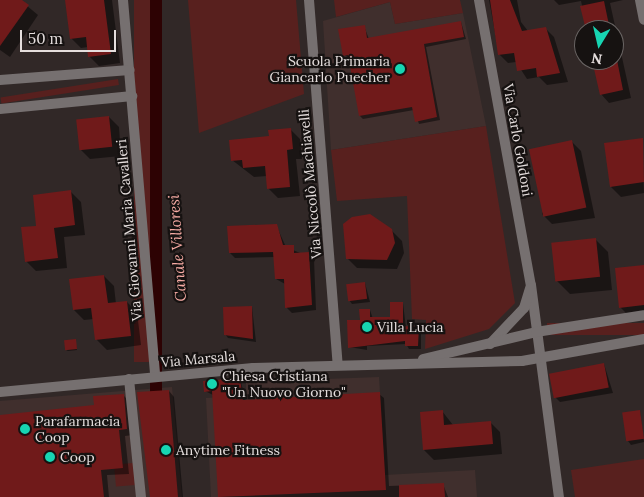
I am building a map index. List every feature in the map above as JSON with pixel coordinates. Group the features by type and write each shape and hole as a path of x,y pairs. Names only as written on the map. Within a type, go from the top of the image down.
{"street":[{"name":"Via Giovanni Maria Cavalleri","path":"123,0 155,376"},
{"name":"Via Niccolò Machiavelli","path":"309,0 338,365"},
{"name":"Via Carlo Goldoni","path":"479,0 531,285 559,497"},
{"path":"640,0 644,20"},
{"path":"0,80 130,76"},
{"path":"0,109 132,96"},
{"name":"Via Carlo Goldoni","path":"490,344 524,308 531,285"},
{"name":"Via Marsala","path":"400,364 536,332 644,315"},
{"name":"Via Marsala","path":"0,392 192,373 338,365 540,358 644,339"},
{"path":"129,379 140,497"}],"shaded area":[{"path":"134,0 150,0 150,362 134,362"},
{"path":"188,0 296,0 304,94 199,133"},
{"path":"334,0 460,0 463,13 395,24 390,2 336,17"},
{"name":"Scuola Primaria Giancarlo Puecher","path":"390,2 395,24 463,13 486,126 331,150 323,21"},
{"path":"118,79 119,85 1,104 0,98"},
{"path":"486,126 515,303 489,329 425,349 426,320 412,319 407,196 337,201 331,150"},
{"path":"547,323 644,323 644,335 547,335"},
{"path":"379,377 385,475 475,470 477,497 211,497 206,398 246,396 246,382"},
{"path":"172,387 182,497 0,497 0,401"},
{"path":"644,459 644,497 575,497 571,470"},
{"path":"133,463 135,485 116,487 114,465"}],"water":[{"path":"150,0 162,0 162,497 150,497"}],"building":[{"path":"0,0 22,0 29,5 0,46"},
{"path":"65,0 104,0 111,54 88,57 86,37 70,39"},
{"path":"490,0 510,0 522,31 546,27 560,73 537,77 536,68 517,71 514,53 498,55"},
{"path":"604,1 608,20 584,20 580,6"},
{"path":"461,21 464,37 424,44 437,117 415,122 412,107 359,116 348,55 343,56 338,29 365,25 367,38"},
{"path":"594,70 619,70 623,90 600,95"},
{"path":"109,116 112,147 79,150 76,119"},
{"path":"291,128 293,149 287,150 290,187 267,189 265,166 243,168 242,160 231,161 229,140 269,136 268,130"},
{"path":"643,138 644,182 610,187 604,143"},
{"path":"572,140 586,207 543,217 529,149"},
{"path":"71,190 75,225 54,228 58,258 25,262 21,227 36,226 33,195"},
{"path":"370,214 392,229 395,243 387,260 346,259 343,224 352,217"},
{"path":"277,224 283,245 294,245 294,253 309,252 312,305 285,308 284,279 275,279 273,252 229,253 227,226"},
{"path":"596,238 600,277 555,281 551,243"},
{"path":"644,265 644,305 619,308 615,268"},
{"path":"104,275 108,303 127,301 131,336 95,340 91,308 73,310 69,279"},
{"path":"365,282 367,299 348,301 346,284"},
{"path":"390,302 403,302 403,326 419,327 418,346 405,346 405,341 348,348 347,320 360,320 359,309 370,309 370,317 390,317"},
{"path":"252,306 253,339 224,335 223,307"},
{"path":"76,339 77,349 65,350 64,340"},
{"path":"604,363 609,388 554,398 549,374"},
{"path":"240,378 243,400 380,392 386,490 218,497 212,391 204,392 203,381"},
{"path":"169,390 178,497 150,497 137,392"},
{"name":"Coop","path":"124,394 127,429 119,430 123,468 101,470 104,497 0,497 0,415 94,405 93,396"},
{"path":"443,410 444,425 491,421 493,444 423,450 420,412"},
{"path":"640,410 644,439 626,441 622,413"},
{"path":"444,483 445,497 399,497 399,485"}],"place":[{"name":"Scuola Primaria Giancarlo Puecher","path":"400,69"},
{"name":"Villa Lucia","path":"367,327"},
{"name":"Chiesa Cristiana \"Un Nuovo Giorno\"","path":"212,384"},
{"name":"Parafarmacia Coop","path":"25,429"},
{"name":"Anytime Fitness","path":"166,450"},
{"name":"Coop","path":"50,457"}],"water label":[{"name":"Canale Villoresi","path":"177,248"}]}
